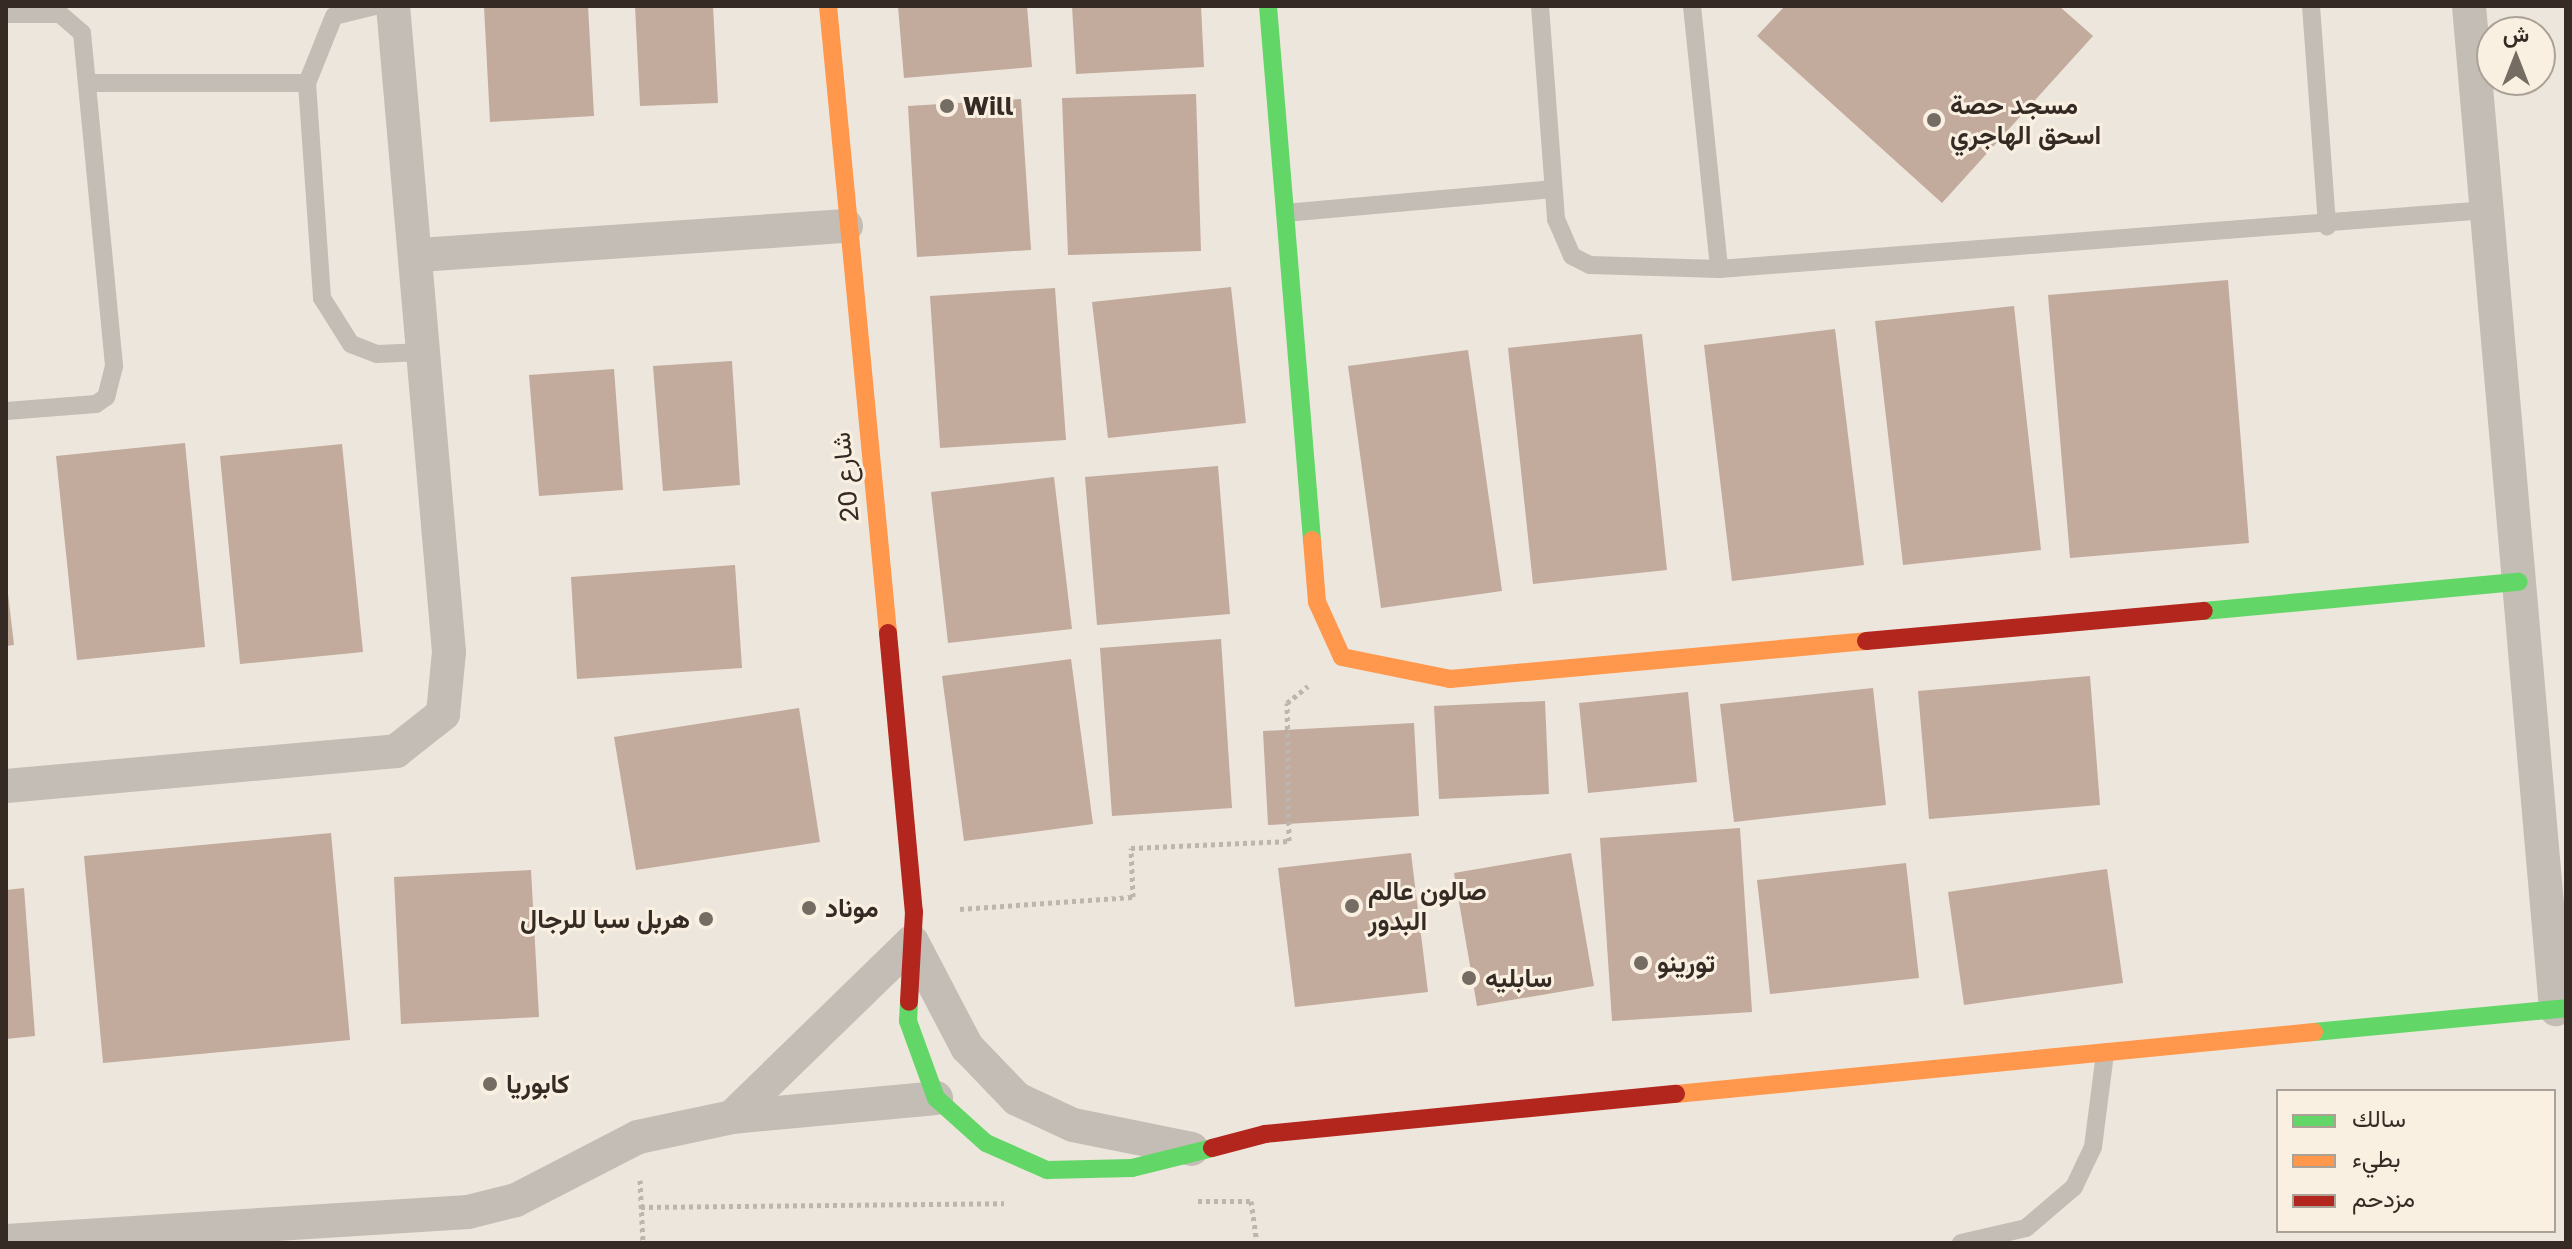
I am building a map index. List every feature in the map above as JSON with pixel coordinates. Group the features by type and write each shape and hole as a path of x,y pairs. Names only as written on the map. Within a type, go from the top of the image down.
{"street":[{"path":"6,786 396,751 443,714 449,652 419,255 393,6"},
{"name":"شارع 20","path":"828,6 913,927 908,1021 936,1098"},
{"path":"1268,6 1317,602 1342,657 1450,679 2519,582"},
{"path":"6,1241 468,1212 516,1200 638,1137 732,1117 936,1098 986,1143 1047,1170 1132,1168 1192,1149 1265,1134 2561,1009 2519,582 2469,6"},
{"path":"419,255 846,226"},
{"path":"732,1117 913,927 967,1047 1017,1099 1073,1125 1192,1149"}],"lane":[{"path":"375,6 334,16 307,83 322,298 351,344 377,354 424,352"},
{"path":"1540,6 1553,189 1562,240 1590,265 1719,269 2327,226 2487,210"},
{"path":"1692,6 1719,269"},
{"path":"2311,6 2327,226"},
{"path":"6,14 60,14 74,23 86,47 113,378 96,404 6,411"},
{"path":"89,83 307,83"},
{"path":"1285,213 1553,189"},
{"path":"1961,1243 2026,1228 2074,1187 2093,1147 2106,1052"}],"path":[{"path":"913,927 1133,897 1131,848 1289,841 1287,703 1342,657"},
{"path":"638,1137 643,1243"},
{"path":"1188,1201 1251,1201 1257,1243"},
{"path":"641,1207 1016,1203"}],"building":[{"path":"484,6 588,6 594,116 490,122"},
{"path":"635,6 713,6 718,103 640,106"},
{"path":"898,6 1027,6 1032,67 904,78"},
{"path":"1072,6 1201,6 1204,67 1076,74"},
{"name":"مسجد حصة اسحق الهاجري","path":"1785,6 2059,6 2093,36 1942,203 1757,36"},
{"path":"1196,94 1201,251 1068,255 1062,98"},
{"path":"1021,99 1031,250 917,257 908,106"},
{"path":"2228,280 2249,543 2070,558 2048,295"},
{"path":"1231,287 1246,423 1108,438 1092,302"},
{"path":"1055,288 1066,440 940,448 930,296"},
{"path":"2014,306 2041,550 1903,565 1875,321"},
{"path":"1835,329 1864,565 1732,581 1704,345"},
{"path":"1642,334 1667,570 1533,584 1508,348"},
{"path":"1468,350 1502,591 1381,608 1348,366"},
{"path":"732,361 740,485 663,491 653,366"},
{"path":"614,369 623,490 539,496 529,375"},
{"path":"185,443 205,647 77,660 56,456"},
{"path":"342,444 363,652 240,664 220,456"},
{"path":"1218,466 1230,614 1097,625 1085,477"},
{"path":"1054,477 1072,629 948,643 931,492"},
{"path":"735,565 742,668 577,679 571,577"},
{"path":"6,577 14,645 6,646"},
{"path":"1221,639 1232,808 1112,816 1100,648"},
{"path":"1071,659 1093,824 964,841 942,676"},
{"path":"2090,676 2100,805 1929,819 1918,691"},
{"path":"1873,688 1886,805 1734,822 1720,704"},
{"path":"1688,692 1697,782 1588,793 1579,703"},
{"path":"1545,701 1549,794 1439,799 1434,706"},
{"path":"799,708 820,842 636,870 614,737"},
{"path":"1414,723 1419,816 1268,825 1263,731"},
{"path":"1740,828 1752,1012 1612,1021 1600,838"},
{"path":"331,833 350,1040 103,1063 84,856"},
{"path":"1411,853 1428,992 1295,1007 1278,868"},
{"path":"1571,853 1594,986 1477,1006 1454,873"},
{"path":"1906,863 1919,978 1770,994 1757,880"},
{"path":"2107,869 2123,983 1964,1005 1948,892"},
{"path":"531,870 539,1017 401,1024 394,877"},
{"path":"24,888 35,1036 6,1039 6,890"}],"traffic: fast":[{"path":"1268,6 1312,540"},
{"path":"2204,611 2519,582"},
{"path":"909,1002 908,1021 936,1098 986,1143 1047,1170 1132,1168 1212,1148"},
{"path":"2314,1032 2566,1008"}],"traffic: slow":[{"path":"828,6 888,633"},
{"path":"1312,540 1317,602 1342,657 1450,679 1866,641"},
{"path":"1676,1094 2314,1032"}],"traffic: jam":[{"path":"1866,641 2204,611"},
{"path":"888,633 914,912 909,1002"},
{"path":"1212,1148 1265,1134 1676,1094"}],"place":[{"name":"Will","path":"947,106"},
{"name":"مسجد حصة اسحق الهاجري","path":"1934,120"},
{"name":"صالون عالم البدور","path":"1352,906"},
{"name":"موناد","path":"809,908"},
{"name":"هربل سبا للرجال","path":"706,919"},
{"name":"تورينو","path":"1641,963"},
{"name":"سابليه","path":"1469,978"},
{"name":"كابوريا","path":"490,1084"}]}
